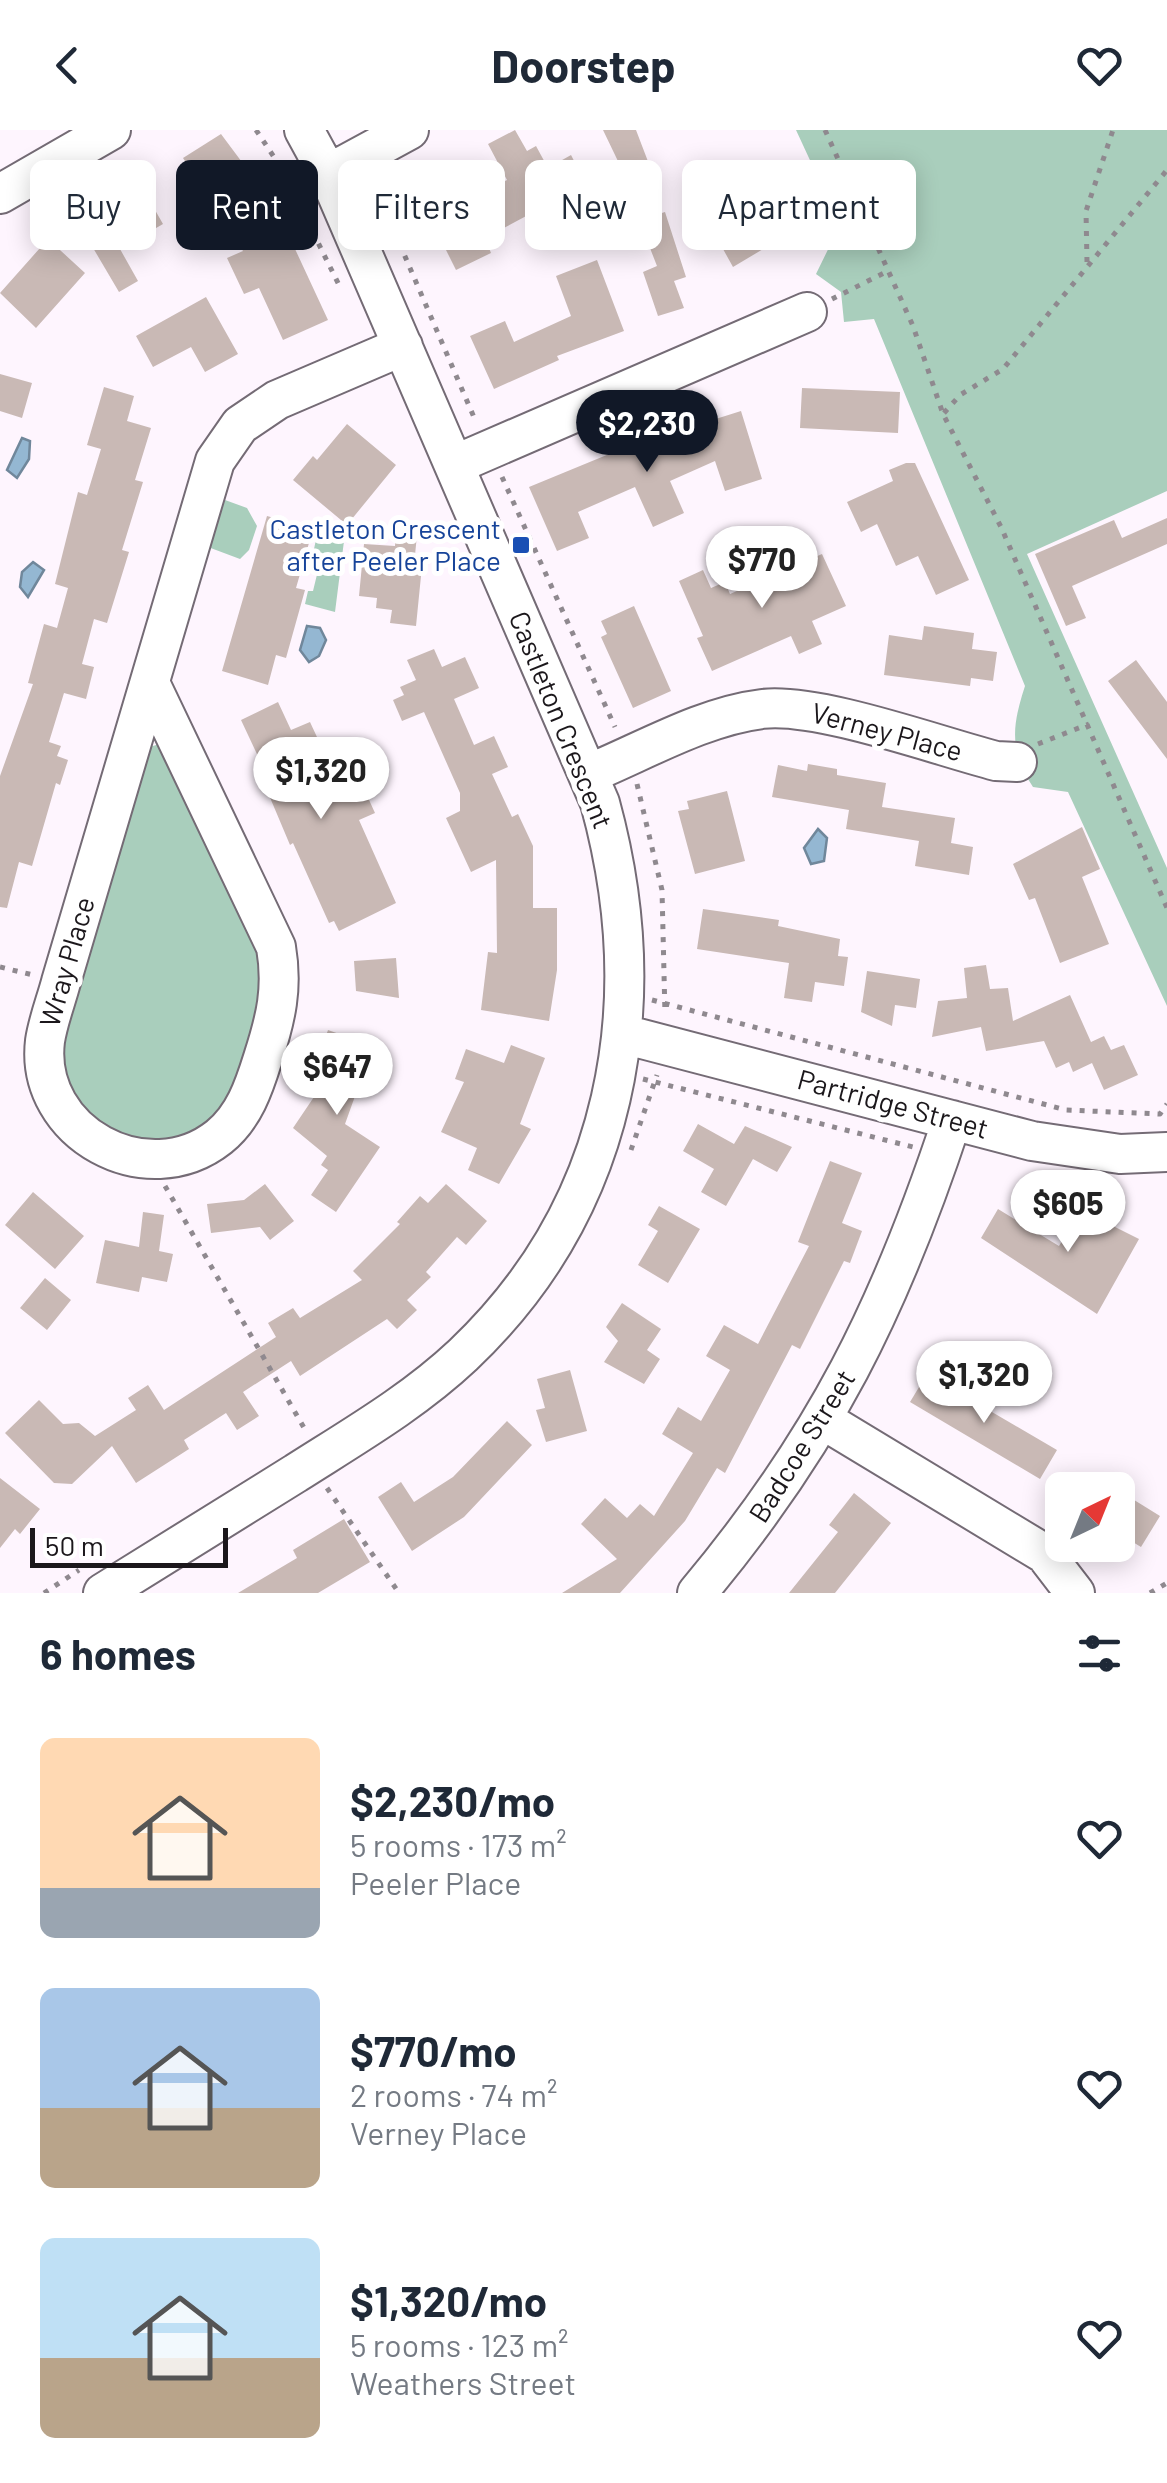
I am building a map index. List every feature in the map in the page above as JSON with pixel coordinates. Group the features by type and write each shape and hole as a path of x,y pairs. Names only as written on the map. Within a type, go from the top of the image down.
{"street":[{"path":"0,194 111,130"},
{"name":"Castleton Crescent","path":"94,1580 320,1468 464,1354 514,1298 574,1204 602,1137 618,1072 626,994 626,931 617,866 588,774 328,174 304,130"},
{"path":"328,174 409,130"},
{"path":"454,464 808,312"},
{"name":"Wray Place","path":"150,1160 122,1155 76,1129 57,1102 47,1072 45,1042 215,462 240,425 277,400 403,346"},
{"path":"150,682 276,947 281,993 254,1086 232,1124 201,1148 150,1160"},
{"name":"Verney Place","path":"588,774 724,718 781,709 800,709 996,761 1017,762"},
{"name":"Partridge Street","path":"623,1034 946,1137 1076,1150 1167,1152"},
{"name":"Badcoe Street","path":"697,1593 766,1509 825,1421 882,1310 946,1137"},
{"path":"825,1421 1046,1554 1076,1593"}],"path":[{"path":"256,130 280,166 345,298"},
{"path":"825,130 913,326 943,414 1001,527 1167,908"},
{"path":"1087,266 1086,211 1113,130"},
{"path":"362,155 628,758 662,890 666,1004 656,1082 627,1161"},
{"path":"943,414 960,394 1003,369 1167,170"},
{"path":"808,312 888,271"},
{"path":"1017,762 1036,745 1089,724"},
{"path":"626,994 1066,1110 1160,1114 1167,1120"},
{"path":"618,1072 946,1137"},
{"path":"1160,1114 1167,1104"},
{"path":"150,1160 307,1432 320,1468 399,1593"},
{"path":"44,1593 94,1580"},
{"path":"1150,1593 1167,1583"}],"green space":[{"path":"796,130 1167,130 1167,491 1027,554 1167,868 1167,1006 1068,792 1033,787 1025,774 1016,749 1015,726 1025,686 874,319 844,322 841,292 816,274 828,250 916,250 916,160 810,160"},
{"path":"225,500 247,508 257,526 249,550 240,559 208,547"},
{"path":"318,530 344,541 335,612 305,604 308,591 313,591 322,554 314,549"},
{"path":"160,744 266,946 271,998 220,1124 155,1150 81,1116 55,1047 149,747"}],"water":[{"path":"22,438 30,441 29,459 17,478 7,470"},
{"path":"33,562 44,570 28,597 20,587 22,572"},
{"path":"307,626 320,628 326,640 319,656 309,662 300,650"},
{"path":"338,764 346,770 340,783 317,786 314,773"},
{"path":"818,829 827,838 824,861 811,864 804,848"}],"building":[{"path":"515,130 527,151 536,146 544,160 525,160 525,217 505,227 505,160 496,160 488,144"},
{"path":"603,130 636,130 647,160 617,160"},
{"path":"221,134 240,160 184,160"},
{"path":"665,212 686,277 674,281 684,308 658,316 643,272 657,266 651,250 662,250"},
{"path":"38,250 60,250 85,273 36,328 0,293"},
{"path":"94,250 121,250 138,281 119,292"},
{"path":"296,250 328,320 283,340 259,288 244,294 227,258 243,251"},
{"path":"446,250 490,250 491,253 456,270"},
{"path":"724,250 762,250 733,267"},
{"path":"597,260 624,331 557,356 559,360 494,389 470,336 505,321 514,342 571,316 556,276"},
{"path":"206,297 238,354 205,372 191,347 153,367 136,336"},
{"path":"0,374 32,383 22,418 0,411"},
{"path":"104,387 134,396 127,421 151,428 135,480 143,482 122,550 129,552 107,623 94,619 82,664 94,667 86,699 64,693 49,742 61,746 57,756 68,760 60,785 56,783 32,866 19,862 7,908 0,907 0,776 33,684 28,683 44,624 57,628 68,588 55,584 78,492 87,495 101,449 87,445"},
{"path":"802,388 900,392 898,433 800,428"},
{"path":"741,411 762,479 725,491 715,461 670,481 684,513 653,527 635,487 578,512 589,538 557,551 529,487 682,424 684,429"},
{"path":"347,424 396,465 347,525 293,480 313,456 317,460"},
{"path":"915,463 969,580 936,595 918,556 896,566 877,524 861,532 847,502 893,481 889,470"},
{"path":"267,516 313,529 296,588 305,590 286,658 276,655 268,685 222,671"},
{"path":"1167,518 1167,544 1072,586 1086,618 1066,626 1035,554 1114,520 1122,538"},
{"path":"396,533 417,535 415,555 423,556 416,626 390,623 392,610 376,608 377,598 359,596 364,544 395,546"},
{"path":"822,554 846,606 812,621 822,644 799,654 791,636 712,671 697,638 703,636 679,581 703,570 711,588 725,582 730,594"},
{"path":"634,606 671,691 633,708 601,637 607,634 601,621"},
{"path":"924,626 974,633 972,649 997,652 993,681 971,678 970,686 884,675 889,635 922,640"},
{"path":"434,649 442,667 465,657 479,688 454,699 474,745 494,736 508,767 492,774 512,817 518,814 533,846 533,908 557,908 557,970 549,1021 481,1010 488,952 497,953 496,860 471,872 446,818 460,811 460,793 424,712 402,721 393,700 404,695 400,687 416,680 407,660"},
{"path":"1136,660 1167,702 1167,759 1108,681"},
{"path":"278,702 291,730 310,722 323,750 297,762 314,799 360,780 375,813 359,820 396,903 339,931 334,921 329,923 293,843 290,845 266,788 272,786 241,720"},
{"path":"808,764 837,769 837,775 886,783 882,807 955,818 951,843 973,847 969,875 915,866 919,841 846,829 849,810 772,797 778,765 807,771"},
{"path":"727,791 745,861 695,874 678,811 689,809 687,801"},
{"path":"1082,827 1100,869 1082,877 1109,944 1060,963 1035,898 1029,900 1013,864"},
{"path":"703,909 779,920 778,926 840,939 838,956 848,957 844,986 815,982 812,1002 784,998 789,963 697,949"},
{"path":"396,958 399,998 356,991 354,961"},
{"path":"986,965 990,989 1008,988 1013,1021 1070,995 1091,1042 1104,1036 1111,1050 1124,1045 1138,1075 1104,1090 1092,1063 1073,1072 1069,1062 1056,1068 1044,1041 986,1051 981,1027 932,1037 938,1001 967,998 964,968"},
{"path":"867,971 920,979 916,1008 895,1005 892,1026 861,1012"},
{"path":"328,1030 373,1046 345,1124 380,1147 336,1212 311,1195 328,1170 321,1165 327,1156 293,1128 318,1091 308,1088"},
{"path":"511,1045 545,1058 520,1124 531,1129 499,1184 468,1170 477,1148 441,1132 464,1082 455,1079 466,1049 504,1063"},
{"path":"698,1124 734,1144 745,1126 792,1147 777,1172 753,1159 726,1206 701,1192 714,1169 683,1151"},
{"path":"830,1161 862,1173 842,1223 862,1231 850,1263 844,1261 800,1349 792,1345 725,1473 717,1468 685,1521 620,1593 562,1593 617,1559 581,1524 605,1498 627,1518 640,1504 654,1516 693,1453 662,1434 678,1407 701,1421 730,1370 706,1356 724,1325 758,1344 809,1246 798,1242"},
{"path":"265,1184 294,1221 270,1240 260,1227 211,1233 207,1204 244,1200"},
{"path":"446,1184 487,1221 466,1245 457,1237 426,1272 431,1277 407,1300 417,1310 397,1329 387,1319 300,1376 291,1361 243,1392 259,1416 237,1430 226,1413 184,1440 189,1449 136,1483 112,1446 72,1484 54,1483 5,1433 39,1400 63,1424 79,1423 95,1436 136,1410 128,1398 148,1385 164,1410 276,1337 268,1323 293,1308 300,1318 362,1280 353,1271 400,1224 397,1222 420,1196 428,1203"},
{"path":"33,1192 84,1236 55,1269 5,1225"},
{"path":"659,1206 700,1229 668,1283 638,1265 658,1231 648,1225"},
{"path":"998,1209 1059,1246 1081,1210 1139,1239 1097,1314 981,1238"},
{"path":"143,1212 164,1215 159,1251 173,1254 167,1282 142,1277 139,1292 96,1283 105,1240 139,1247"},
{"path":"45,1278 71,1300 47,1330 20,1308"},
{"path":"622,1303 661,1329 647,1350 660,1359 644,1384 604,1362 618,1341 606,1327"},
{"path":"570,1370 587,1431 546,1442 536,1410 545,1408 537,1379"},
{"path":"927,1374 1057,1450 1040,1479 910,1402"},
{"path":"507,1421 532,1445 464,1517 412,1551 378,1497 401,1482 414,1502 453,1477"},
{"path":"0,1478 40,1509 20,1534 15,1529 0,1548"},
{"path":"854,1493 891,1523 835,1593 789,1593 838,1532 829,1525"},
{"path":"1135,1501 1160,1516 1141,1547 1135,1543"},
{"path":"344,1519 370,1562 318,1593 238,1593 297,1558 293,1550"}],"place":[{"name":"Castleton Crescent after Peeler Place","path":"521,545"}]}
